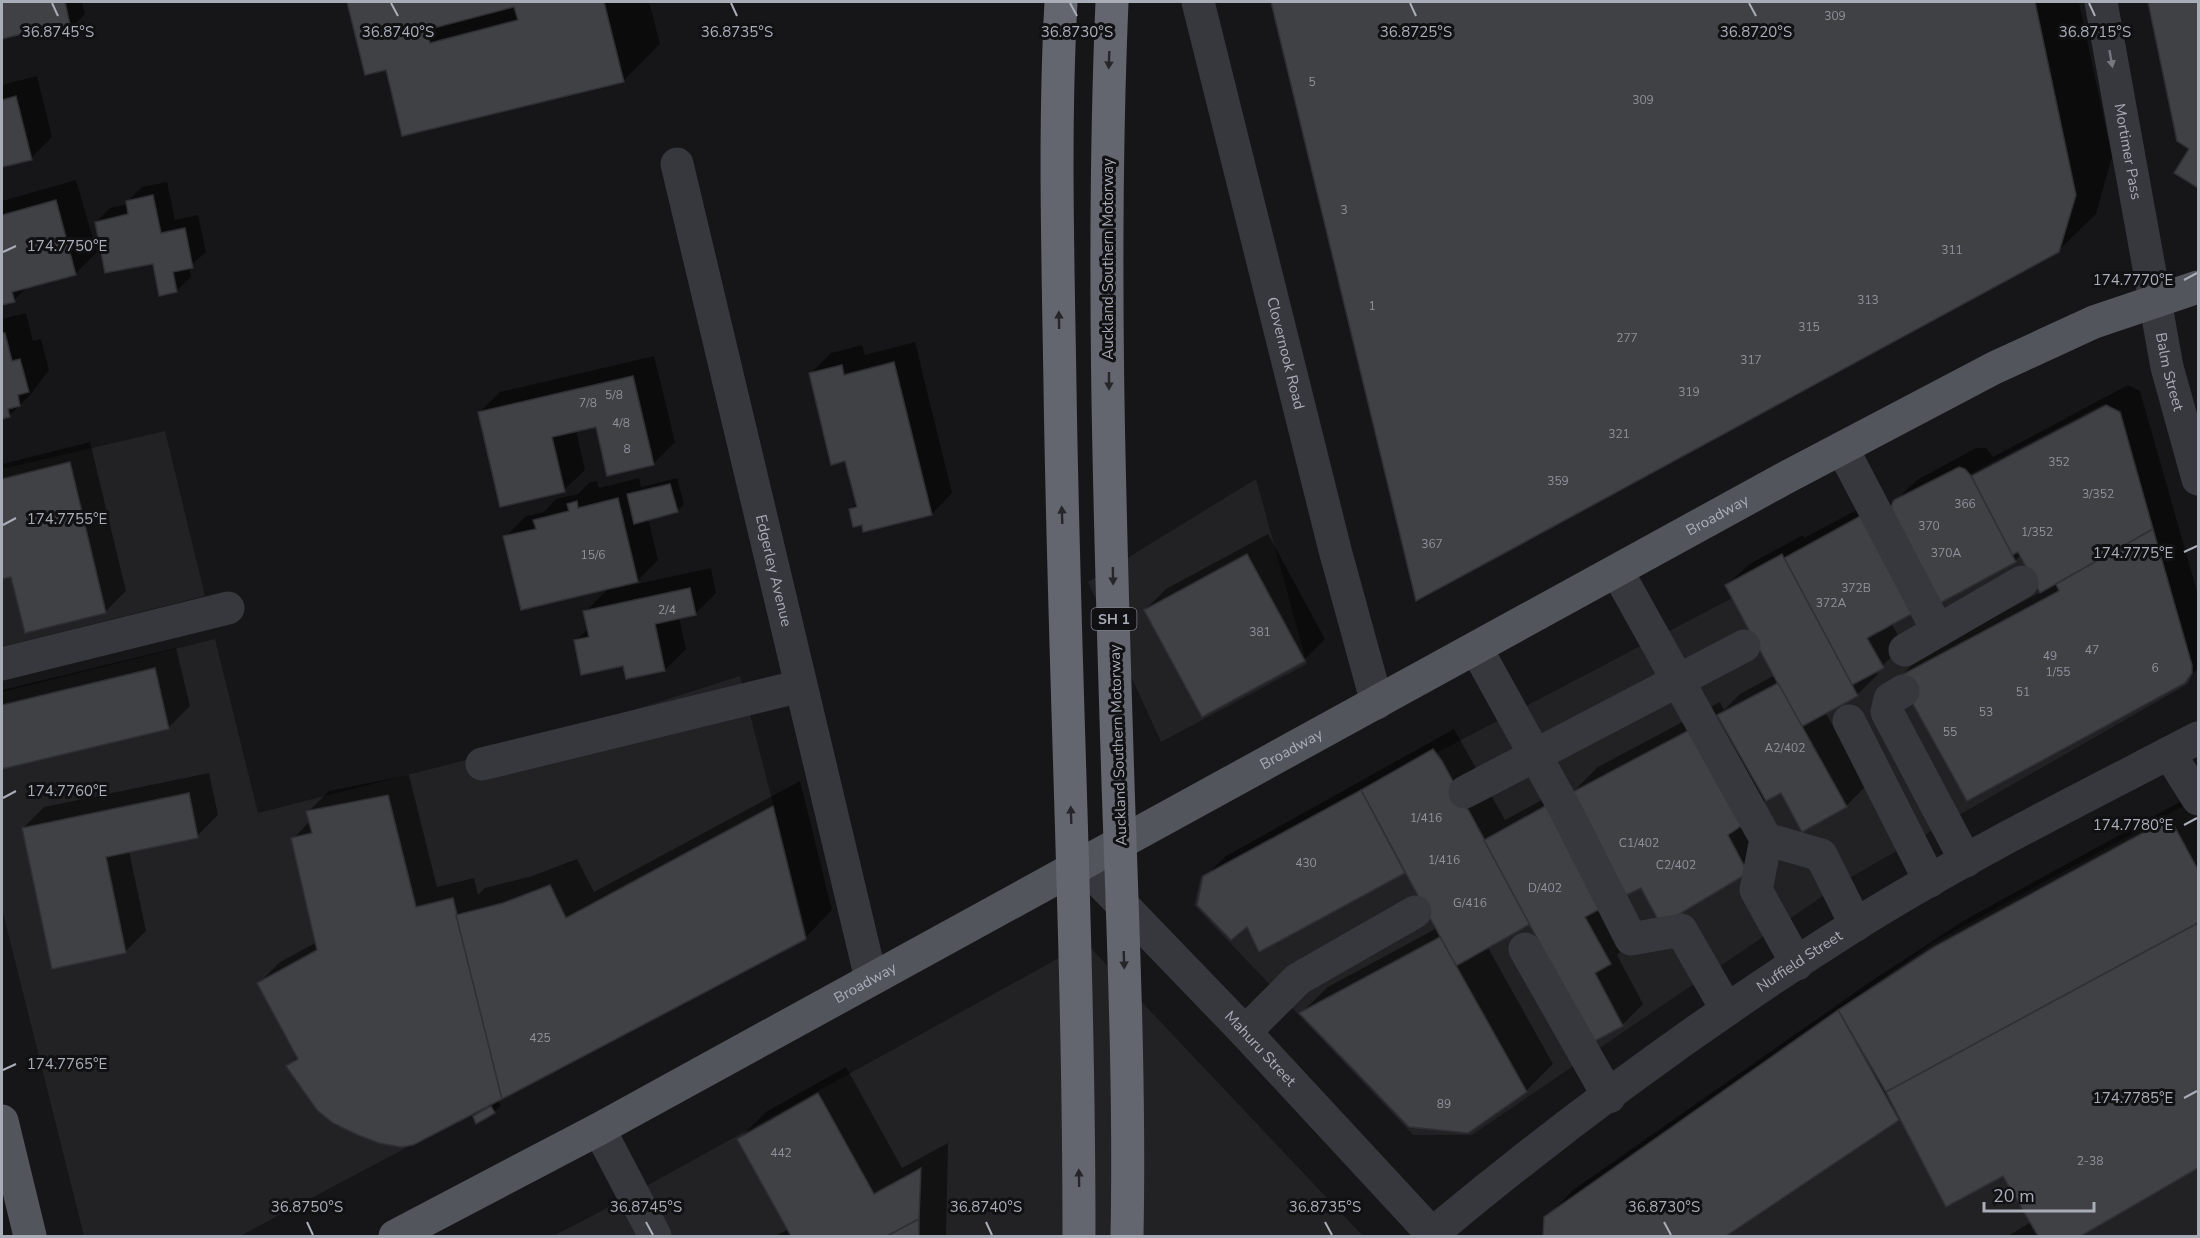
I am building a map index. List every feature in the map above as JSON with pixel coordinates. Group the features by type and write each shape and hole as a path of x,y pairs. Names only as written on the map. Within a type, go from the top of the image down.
{"highway":[{"path":"1061,2 1058,276 1077,997 1079,1236"},
{"name":"Auckland Southern Motorway","path":"1112,2 1107,114 1109,381 1126,1018 1127,1236"}],"main road":[{"name":"Broadway","path":"395,1236 599,1129 1785,478 1844,450 1994,368 2094,322 2199,286"},
{"path":"2,1121 30,1236"}],"street":[{"name":"Clovernook Road","path":"1198,2 1335,550 1377,703"},
{"name":"Mortimer Pass","path":"2101,2 2156,299"},
{"name":"Edgerley Avenue","path":"677,164 871,979"},
{"name":"Balm Street","path":"2156,299 2167,367 2199,479"},
{"path":"1844,450 1938,631"},
{"path":"1617,571 1766,839 1756,890 1797,964"},
{"path":"1905,650 2022,582"},
{"path":"2,664 228,608"},
{"path":"1465,792 1744,646"},
{"path":"1476,648 1536,755 1631,939 1681,930 1727,1010"},
{"path":"482,764 801,686"},
{"path":"1903,691 1890,699 1887,712 1966,861"},
{"path":"1849,722 1930,880"},
{"name":"Nuffield Street","path":"1433,1235 1609,1096 1727,1010 1856,925 1930,880 2199,738"},
{"path":"2169,753 2199,799"},
{"path":"1766,839 1821,855 1856,925"},
{"name":"Mahuru Street","path":"1083,864 1245,1032 1433,1235"},
{"path":"1245,1032 1298,979 1415,912"},
{"path":"1525,949 1609,1096"},
{"path":"599,1129 655,1236"}],"shaded area":[{"path":"2103,404 2121,411 2193,673 2188,684 1851,877 1472,1135 1413,1135 1194,905 1201,876"},
{"path":"165,431 205,596 2,647 2,469"},
{"path":"1256,479 1307,664 1161,742 1088,582"},
{"path":"215,639 258,813 517,747 740,676 807,935 240,1236 84,1236 2,909 2,692"},
{"path":"2198,798 2198,1236 1726,1236 1899,1120 1838,1010 1933,943"},
{"path":"1086,943 1363,1236 553,1236 592,1216"}],"building":[{"path":"2,2 65,2 71,29 46,35 45,28 2,39"},
{"path":"347,2 604,2 624,82 402,136 386,70 365,75","holes":["514,7 518,20 430,43 426,30"]},
{"path":"1271,2 2035,2 2076,195 2059,252 1416,601"},
{"path":"2148,2 2198,2 2198,188 2174,173 2189,149 2177,141"},
{"path":"16,96 32,160 2,167 2,100"},
{"path":"153,195 161,233 185,228 193,268 173,272 177,292 159,296 153,264 105,273 95,222 128,214 126,201"},
{"path":"56,200 76,275 12,292 15,302 2,305 2,215"},
{"path":"2,333 5,333 12,361 20,359 29,392 18,395 20,406 8,409 10,417 2,419"},
{"path":"894,362 932,515 863,532 862,525 853,527 849,509 857,507 845,461 831,465 809,373 842,365 844,375"},
{"path":"633,376 654,465 607,476 596,427 552,437 565,492 500,507 478,412"},
{"path":"2106,405 2120,412 2153,529 2040,593 2018,552 2012,555 1971,476"},
{"path":"70,462 106,613 25,633 11,577 2,579 2,479"},
{"path":"1959,467 1965,469 1971,476 2016,562 1940,603 1892,512 1891,506 1894,500"},
{"path":"670,484 678,512 634,524 627,494"},
{"path":"618,498 638,582 521,610 503,536 536,529 533,520 569,511 567,504 577,501 578,508"},
{"path":"1864,514 1917,611 1867,638 1884,668 1852,685 1784,558"},
{"path":"2153,529 2192,665 2192,673 2185,683 1967,801 1898,677 2059,591 2056,584"},
{"path":"1247,554 1305,661 1202,717 1144,610"},
{"path":"1782,554 1858,696 1801,727 1725,585"},
{"path":"690,588 696,615 655,624 665,671 626,679 623,666 581,675 574,640 589,637 583,611"},
{"path":"155,668 169,729 2,769 2,705"},
{"path":"1778,683 1847,807 1802,832 1781,793 1766,801 1717,715"},
{"path":"1693,728 1744,824 1728,835 1748,873 1661,925 1641,888 1624,896 1569,794"},
{"path":"1433,749 1442,761 1530,924 1456,966 1361,790"},
{"path":"1361,790 1405,873 1259,952 1247,927 1231,940 1197,905 1203,876"},
{"path":"189,793 198,838 106,857 126,953 52,969 22,828"},
{"path":"388,795 416,907 453,898 502,1099 413,1145 401,1147 379,1143 358,1135 333,1123 317,1110 286,1066 298,1059 257,983 317,950 291,838 312,833 306,811"},
{"path":"1547,805 1602,908 1585,917 1611,964 1595,973 1623,1026 1593,1042 1484,840"},
{"path":"773,806 806,939 502,1099 456,915 503,903 550,885 566,918"},
{"path":"2170,818 2198,870 2198,923 1886,1092 1838,1010 1934,947"},
{"path":"2198,923 2198,1168 2081,1236 2038,1236 2003,1176 1946,1207 1886,1092"},
{"path":"1440,937 1527,1092 1468,1133 1409,1127 1299,1013"},
{"path":"1838,1010 1899,1120 1726,1236 1543,1236 1544,1217"},
{"path":"818,1093 874,1194 921,1168 919,1219 887,1236 791,1236 737,1139"},
{"path":"491,1106 495,1113 476,1124 473,1116"},
{"path":"919,1219 919,1236 887,1236"}]}
